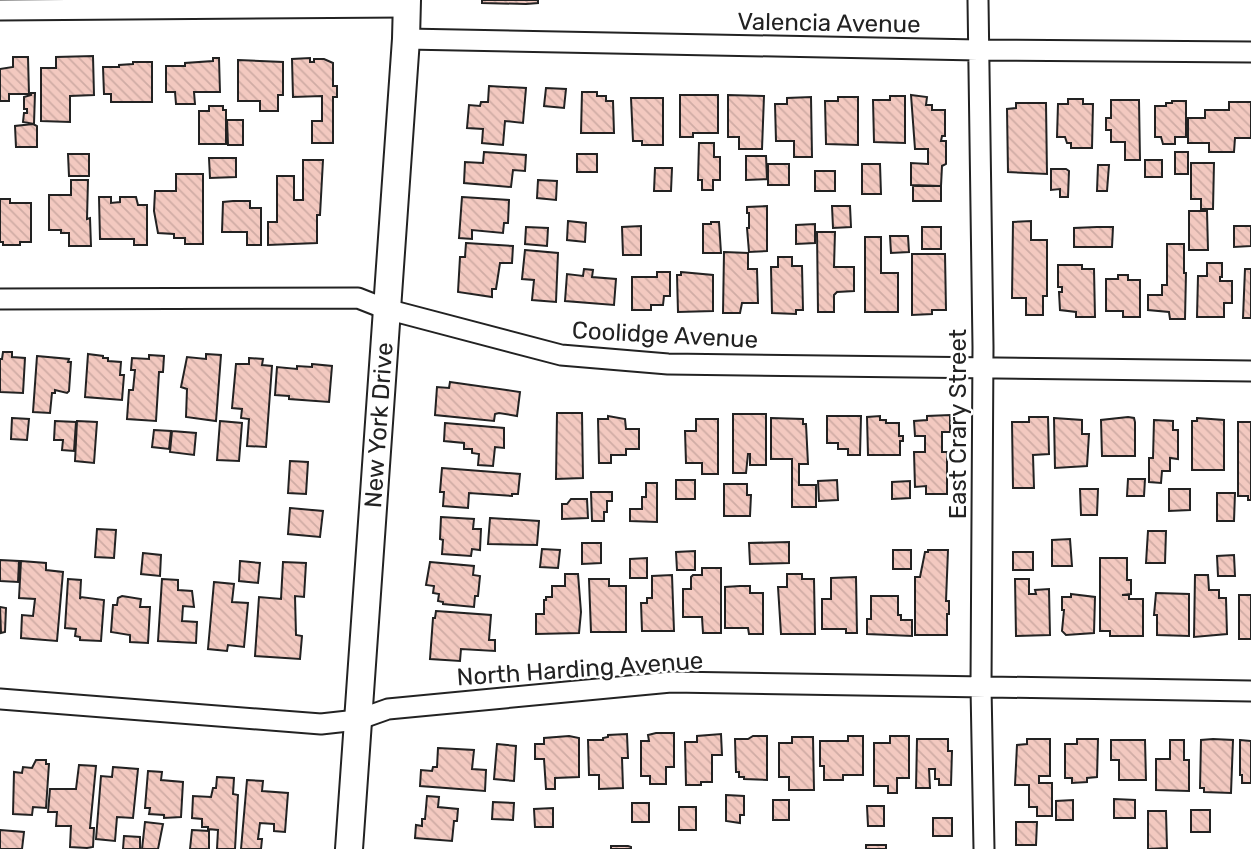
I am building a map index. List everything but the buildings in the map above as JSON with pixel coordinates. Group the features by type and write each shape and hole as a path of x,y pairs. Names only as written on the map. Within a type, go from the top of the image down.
{"street":[{"name":"East Crary Street","path":"978,0 983,368 981,687 984,849"},
{"path":"0,10 407,4"},
{"name":"New York Drive","path":"349,849 407,4"},
{"name":"Valencia Avenue","path":"406,39 978,50 1251,52"},
{"name":"Coolidge Avenue","path":"0,299 359,298 386,309 561,355 668,364 1251,371"},
{"name":"North Harding Avenue","path":"0,699 321,724 358,720 388,709 671,682 1251,691"}]}
